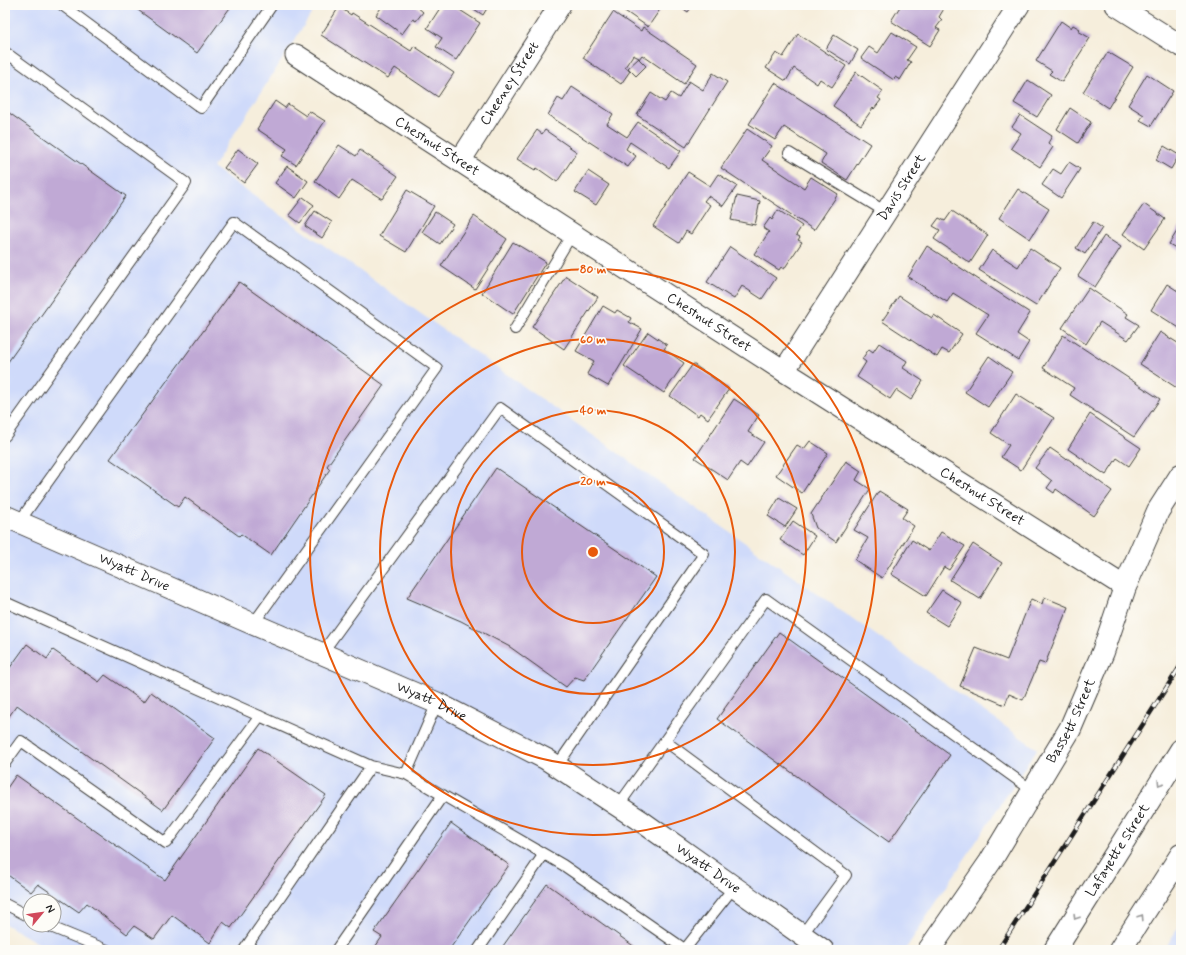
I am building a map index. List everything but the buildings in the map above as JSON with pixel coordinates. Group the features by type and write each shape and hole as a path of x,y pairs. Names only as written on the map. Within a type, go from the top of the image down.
{"street":[{"name":"Cheeney Street","path":"460,161 560,5"},
{"name":"Davis Street","path":"784,371 1019,5"},
{"path":"1116,5 1181,46"},
{"name":"Chestnut Street","path":"296,54 784,371 1125,587"},
{"name":"Bassett Street","path":"930,950 990,862 1070,729 1103,652 1125,587 1158,511 1181,475"},
{"name":"Wyatt Drive","path":"12,519 437,703 546,759 641,821 823,950"},
{"name":"Lafayette Street","path":"1055,950 1181,750"},
{"path":"1120,950 1181,855"}],"lane":[{"path":"62,5 201,108 272,5"},
{"path":"5,52 186,183 5,435"},
{"path":"789,153 886,212"},
{"path":"12,519 234,222 437,368 253,624"},
{"path":"516,330 572,234"},
{"path":"322,653 500,408 704,554 557,766"},
{"path":"618,806 766,599 1032,791"},
{"path":"5,602 371,766 406,774 563,865 685,950 734,886"},
{"path":"406,774 437,703"},
{"path":"5,762 21,741 166,843 260,716"},
{"path":"665,741 846,875 802,935"},
{"path":"244,950 371,766"},
{"path":"336,950 443,795"},
{"path":"478,950 544,854"},
{"path":"5,904 22,913"},
{"path":"62,932 107,950"}],"shaded area":[{"path":"5,5 317,5 213,167 1037,749 905,950 50,950 5,924"},
{"path":"1181,923 1181,950 1164,950"}],"railway":[{"path":"998,950 1181,665"}]}
